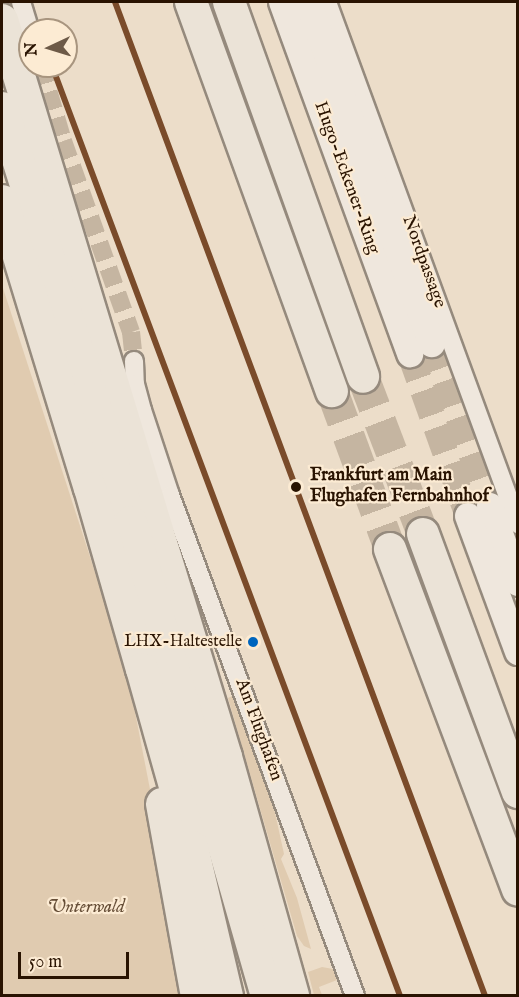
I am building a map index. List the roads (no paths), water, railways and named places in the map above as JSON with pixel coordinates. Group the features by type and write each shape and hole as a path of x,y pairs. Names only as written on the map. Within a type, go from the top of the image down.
{"highway":[{"path":"191,2 333,391"},
{"path":"229,2 363,377"},
{"path":"2,20 226,757 293,996"},
{"path":"2,108 132,522 267,996"},
{"path":"2,201 90,488 142,669 192,847 227,996"},
{"path":"423,534 518,792"},
{"path":"390,549 518,890"},
{"path":"142,669 150,740 196,996"}],"street":[{"path":"21,2 26,18"},
{"name":"Hugo-Eckener-Ring","path":"282,2 421,349 308,2"},
{"name":"Nordpassage","path":"327,2 518,524"},
{"name":"Am Flughafen","path":"134,361 135,384 170,495 355,996"},
{"path":"518,583 479,511 518,652"}],"tunnel":[{"path":"45,78 63,141 131,332 134,361"},
{"path":"432,344 490,506"},
{"path":"410,354 468,516"},
{"path":"363,377 423,534"},
{"path":"332,391 390,549"}],"place":[{"name":"Frankfurt am Main Flughafen Fernbahnhof","path":"296,487"},
{"name":"LHX-Haltestelle","path":"253,642"}],"park label":[{"name":"Unterwald","path":"86,908"}]}
